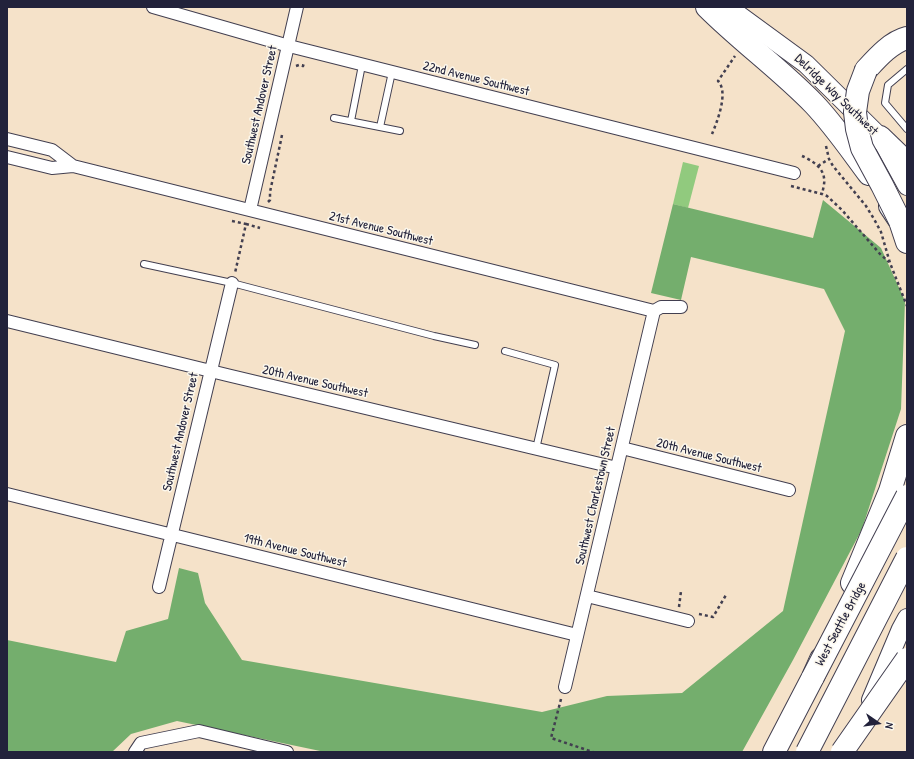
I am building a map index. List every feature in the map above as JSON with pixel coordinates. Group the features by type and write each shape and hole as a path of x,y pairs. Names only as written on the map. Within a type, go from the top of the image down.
{"highway":[{"path":"707,7 814,104 838,132 869,174 900,221"},
{"path":"907,38 891,46 866,70 858,91 855,112 857,129 862,148 900,221 907,242"},
{"path":"880,137 907,163"},
{"path":"813,677 890,490 907,436"},
{"name":"West Seattle Bridge","path":"774,752 907,496"},
{"path":"807,752 907,558"},
{"path":"842,752 907,659"}],"main road":[{"name":"Delridge Way Southwest","path":"729,8 806,64 880,137 907,186"},
{"path":"853,752 869,703 907,618"}],"street":[{"name":"22nd Avenue Southwest","path":"153,7 288,46 362,64 793,178"},
{"name":"Southwest Andover Street","path":"250,210 297,7"},
{"name":"21st Avenue Southwest","path":"7,139 52,150 73,166"},
{"name":"21st Avenue Southwest","path":"7,157 52,168 73,166 654,311 661,307 681,307"},
{"name":"Southwest Andover Street","path":"160,587 171,534 233,278"},
{"name":"Southwest Charlestown Street","path":"564,690 654,311"},
{"name":"20th Avenue Southwest","path":"7,321 617,468"},
{"name":"20th Avenue Southwest","path":"622,448 789,490"},
{"name":"19th Avenue Southwest","path":"7,494 577,635"},
{"path":"587,596 688,621"},
{"path":"138,748 199,732 287,752"}],"lane":[{"path":"351,121 362,64"},
{"path":"907,69 888,85 886,103 907,129"},
{"path":"380,127 392,72"},
{"path":"334,118 400,131"},
{"path":"144,264 233,278 434,336 475,345"},
{"path":"505,351 555,365 536,449"}],"path":[{"path":"712,134 720,113 722,102 722,88 718,81 737,53"},
{"path":"802,156 818,166 822,172 824,178 822,194"},
{"path":"818,166 829,159 866,206 881,232 890,263 907,306"},
{"path":"793,178 791,187 827,196 842,210 880,254 890,263"},
{"path":"232,221 260,228"},
{"path":"233,278 246,224"},
{"path":"678,610 681,591"},
{"path":"698,614 713,617 726,595"},
{"path":"564,690 551,738 594,752"}],"green space":[{"path":"683,162 699,166 688,208 673,204"},
{"path":"823,200 881,248 905,301 901,409 862,529 793,660 742,752 325,752 177,721 131,734 112,752 7,752 7,640 116,662 126,631 168,619 179,568 198,573 205,603 242,660 542,712 607,696 682,693 783,611 845,331 824,289 691,257 681,300 651,293 673,204 813,238"}]}
